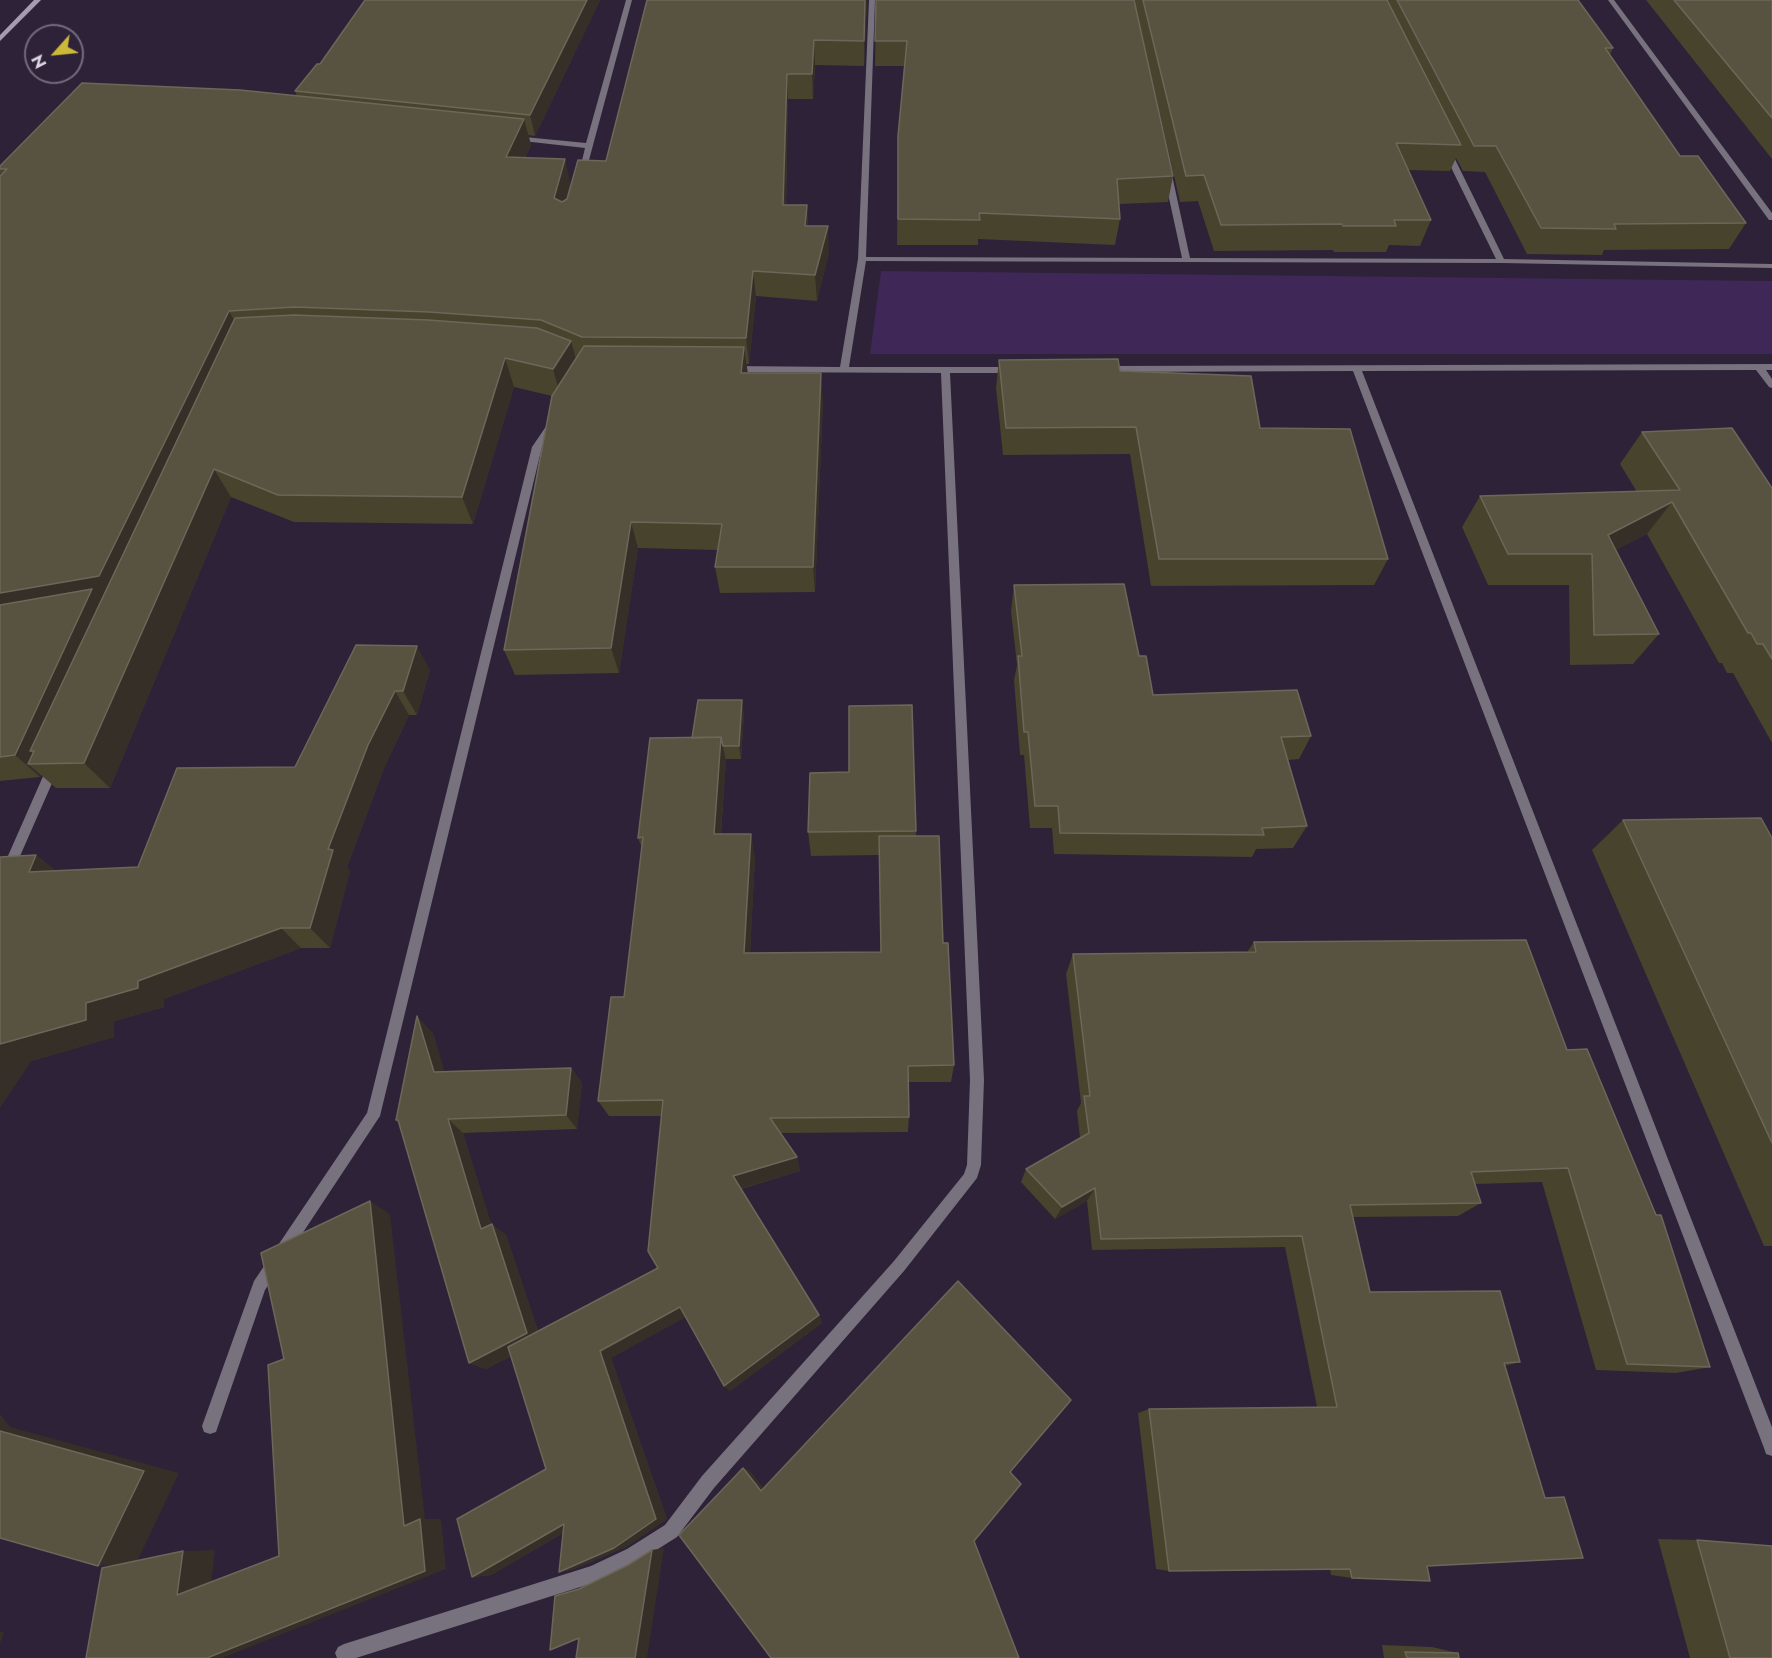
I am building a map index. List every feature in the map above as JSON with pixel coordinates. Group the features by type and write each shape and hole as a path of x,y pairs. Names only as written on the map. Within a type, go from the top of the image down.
{"main road":[{"path":"0,39 38,0"}],"street":[{"path":"580,179 629,0"},
{"path":"844,369 862,258 872,0"},
{"path":"1611,0 1772,218"},
{"path":"1439,136 1501,261"},
{"path":"508,138 589,146"},
{"path":"1166,169 1186,259"},
{"path":"862,258 1501,261 1772,266"},
{"path":"1759,367 1772,385"},
{"path":"1098,369 1772,367"},
{"path":"727,369 1028,370"},
{"path":"1356,369 1772,1448"},
{"path":"344,1653 593,1574 633,1555 670,1531 708,1482 899,1266 970,1178 974,1165 977,1080 945,370"},
{"path":"210,1426 260,1286 373,1116 537,447 562,407"},
{"path":"0,888 59,754"}],"shaded area":[{"path":"881,271 1772,281 1772,354 870,354"}],"building":[{"path":"365,0 587,0 530,115 295,91 317,64 320,64"},
{"path":"647,0 865,0 864,41 814,40 812,74 787,74 783,205 807,205 805,226 828,226 815,275 753,271 746,338 582,337 541,320 429,312 295,307 229,311 99,576 0,593 0,176 7,169 0,169 0,166 81,84 240,90 524,119 506,157 565,159 554,198 562,202 567,199 578,160 606,161"},
{"path":"876,0 1134,0 1173,176 1117,179 1120,219 979,213 980,220 898,219 898,136 907,41 875,41"},
{"path":"1143,0 1387,0 1461,145 1396,143 1431,220 1394,220 1396,226 1221,225 1204,175 1186,176"},
{"path":"1397,0 1578,0 1613,48 1605,48 1680,156 1698,156 1746,223 1614,224 1616,229 1541,228 1496,146 1474,146"},
{"path":"1674,0 1772,0 1772,118"},
{"path":"294,315 428,320 537,328 571,341 553,369 505,358 462,497 278,495 214,469 84,763 28,764 34,751 30,751 235,318"},
{"path":"584,346 744,347 741,373 821,373 813,567 715,567 722,524 631,522 611,648 504,650 552,396"},
{"path":"1118,359 1120,371 1251,376 1260,428 1350,429 1388,559 1159,559 1136,427 1006,428 999,360"},
{"path":"1732,428 1772,488 1772,659 1763,644 1757,644 1751,633 1748,633 1672,502 1608,535 1659,634 1594,635 1592,554 1508,554 1480,496 1680,490 1642,432"},
{"path":"1124,584 1139,656 1146,656 1153,695 1297,690 1311,736 1281,737 1307,826 1262,828 1264,835 1060,833 1058,806 1035,806 1028,732 1024,732 1018,656 1022,656 1014,585"},
{"path":"92,589 15,755 0,757 0,605"},
{"path":"356,645 417,646 403,691 395,691 368,745 328,849 333,850 310,928 281,928 138,981 138,988 86,1003 86,1020 0,1044 0,857 36,855 29,872 138,867 177,768 295,767"},
{"path":"698,700 742,700 739,746 723,746 721,737 692,738"},
{"path":"912,705 916,831 808,832 810,773 849,772 849,706"},
{"path":"721,737 714,834 751,834 744,953 881,952 879,836 939,836 943,943 948,943 954,1065 908,1066 909,1117 770,1118 797,1157 733,1176 819,1315 724,1386 680,1307 600,1351 656,1519 614,1548 559,1572 564,1524 472,1577 457,1519 546,1469 508,1347 658,1268 648,1251 663,1100 598,1101 611,997 624,997 643,837 638,838 650,738"},
{"path":"1761,818 1772,838 1772,1143 1623,820"},
{"path":"1526,940 1567,1050 1587,1049 1656,1215 1661,1215 1710,1367 1627,1364 1568,1168 1471,1172 1481,1203 1350,1205 1370,1292 1500,1291 1520,1362 1504,1363 1545,1498 1564,1497 1583,1558 1427,1566 1430,1581 1352,1578 1350,1569 1169,1571 1149,1409 1337,1407 1302,1236 1101,1239 1095,1188 1062,1207 1026,1169 1089,1133 1084,1096 1090,1096 1073,954 1256,952 1254,942"},
{"path":"417,1016 434,1072 571,1068 566,1115 448,1119 481,1229 492,1224 527,1333 469,1363 398,1120 396,1120"},
{"path":"370,1201 404,1526 420,1519 425,1571 207,1658 86,1658 102,1568 183,1551 177,1595 279,1556 268,1365 284,1359 261,1253"},
{"path":"958,1281 1071,1400 1010,1472 1021,1484 974,1541 1019,1658 771,1658 679,1535 743,1468 761,1491"},
{"path":"0,1431 144,1471 98,1566 0,1538"},
{"path":"1697,1540 1772,1546 1772,1658 1730,1658"},
{"path":"652,1550 635,1658 576,1658 579,1638 550,1650 555,1596 579,1589 628,1565"},
{"path":"1405,1652 1458,1653 1459,1658 1407,1658"}]}
